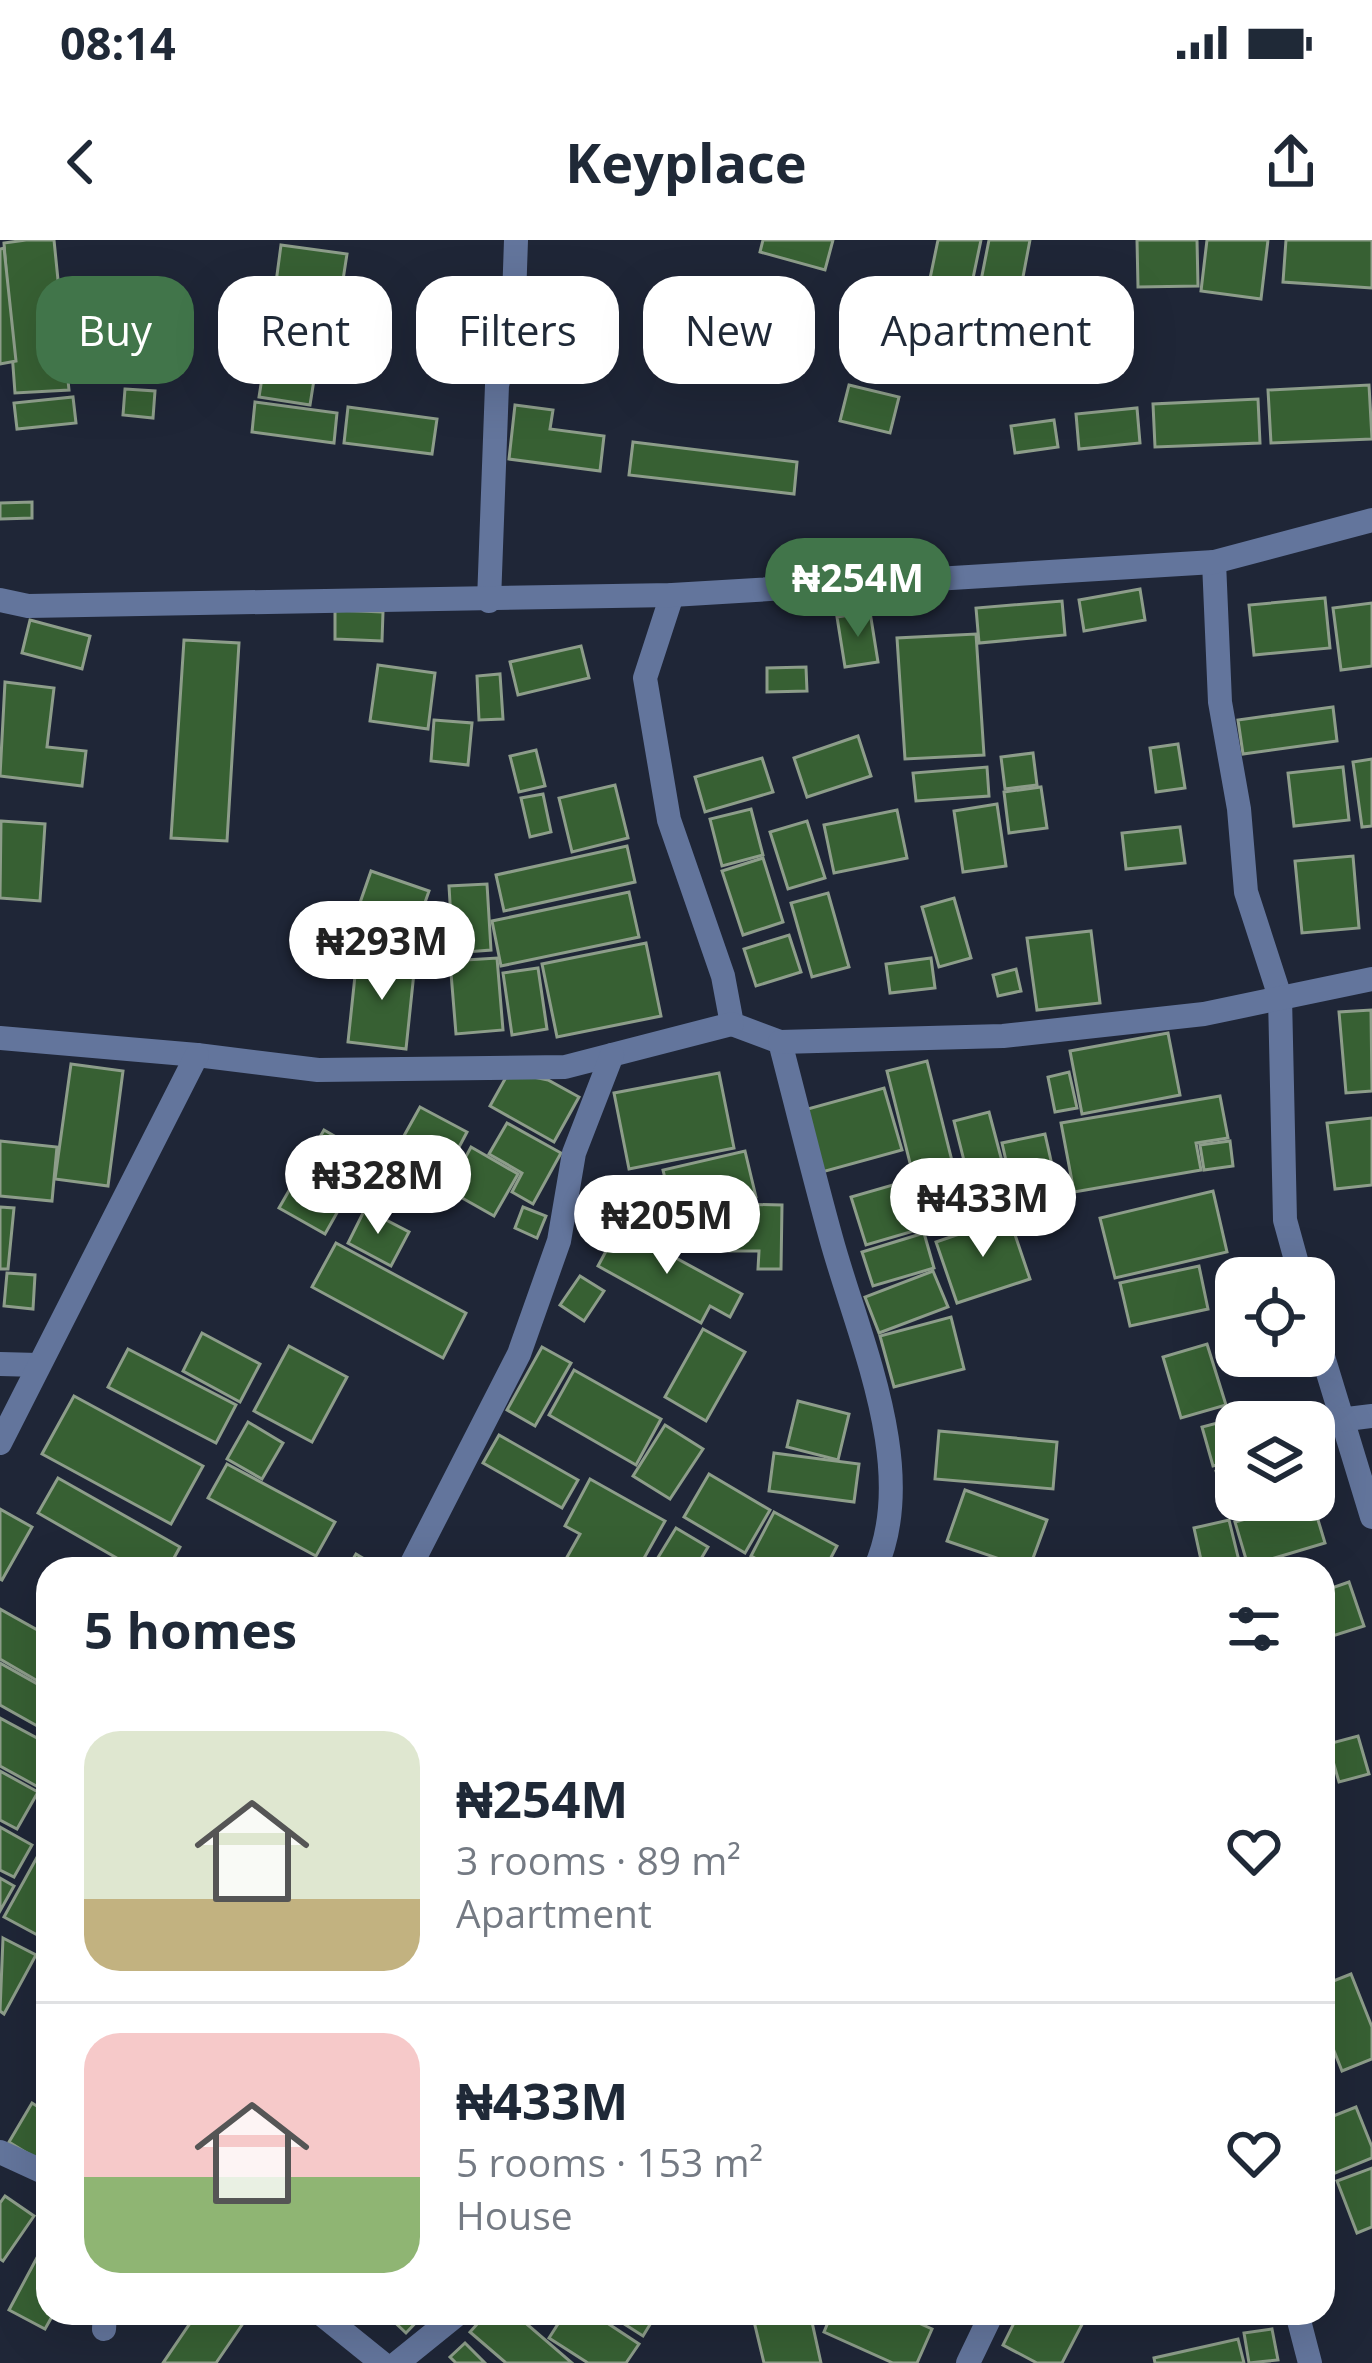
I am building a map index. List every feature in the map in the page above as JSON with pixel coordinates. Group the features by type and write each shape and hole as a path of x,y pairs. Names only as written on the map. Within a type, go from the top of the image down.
{"street":[{"path":"490,601 497,386 513,328 516,240"},
{"path":"0,600 28,606 672,595 1214,562 1372,520"},
{"path":"1214,562 1220,702 1239,809 1246,892 1280,997 1285,1220 1295,1257"},
{"path":"672,595 646,678 669,820 723,976 732,1024"},
{"path":"0,1038 197,1054 318,1070 566,1067 732,1024 780,1042 1004,1036 1204,1014 1372,980"},
{"path":"780,1042 831,1240 880,1399 892,1503 878,1557"},
{"path":"0,1443 197,1054"},
{"path":"415,1557 519,1354 559,1241 574,1153 612,1055"},
{"path":"0,1364 38,1365"},
{"path":"1328,1377 1372,1517"},
{"path":"1340,1420 1372,1416"},
{"path":"0,2152 36,2168"},
{"path":"335,2325 382,2363"},
{"path":"398,2363 444,2325"},
{"path":"968,2363 986,2325"},
{"path":"1300,2325 1310,2363"}],"building":[{"path":"54,240 58,276 36,276 36,384 68,384 69,390 15,393 4,243"},
{"path":"763,240 833,240 825,270 760,252"},
{"path":"938,240 981,240 973,276 931,276"},
{"path":"989,240 1030,240 1023,276 982,276"},
{"path":"1137,240 1197,240 1198,286 1138,287"},
{"path":"1207,240 1268,240 1261,299 1201,291"},
{"path":"1286,240 1372,240 1372,288 1283,282"},
{"path":"281,245 347,254 344,276 277,276"},
{"path":"4,248 16,361 0,364 0,249"},
{"path":"261,384 313,384 310,405 259,397"},
{"path":"849,385 899,397 890,433 840,421"},
{"path":"1369,385 1372,439 1271,443 1268,390"},
{"path":"125,389 155,391 153,418 123,415"},
{"path":"73,397 76,423 17,429 14,403"},
{"path":"1258,399 1260,443 1155,447 1153,404"},
{"path":"255,402 337,413 334,443 252,432"},
{"path":"515,405 553,410 550,429 604,436 600,471 509,459"},
{"path":"348,407 437,419 432,454 344,443"},
{"path":"1137,408 1140,443 1079,449 1076,414"},
{"path":"1054,420 1058,447 1015,453 1011,426"},
{"path":"633,442 797,462 794,494 629,475"},
{"path":"32,502 32,518 0,519 0,503"},
{"path":"1140,589 1145,620 1084,631 1079,600"},
{"path":"1325,598 1330,648 1254,655 1249,605"},
{"path":"1062,601 1065,635 979,643 976,608"},
{"path":"1372,603 1372,666 1341,670 1333,608"},
{"path":"335,610 383,612 382,641 335,639"},
{"path":"870,612 878,662 845,667 837,617"},
{"path":"30,620 90,636 82,669 22,653"},
{"path":"976,634 984,755 905,759 897,638"},
{"path":"184,640 239,643 227,841 171,838"},
{"path":"581,646 589,678 518,695 510,662"},
{"path":"378,665 435,673 428,729 370,721"},
{"path":"806,667 807,691 767,692 767,668"},
{"path":"500,674 503,719 479,720 477,676"},
{"path":"5,682 54,688 47,747 86,751 82,786 0,776"},
{"path":"1333,707 1337,741 1243,754 1238,720"},
{"path":"434,720 472,723 468,765 431,761"},
{"path":"858,736 871,776 807,797 794,758"},
{"path":"1178,744 1185,788 1156,792 1150,748"},
{"path":"536,750 545,786 519,792 510,756"},
{"path":"1033,753 1037,785 1005,789 1001,757"},
{"path":"762,758 773,792 705,812 695,777"},
{"path":"1372,759 1372,826 1362,827 1353,762"},
{"path":"987,767 989,796 916,801 913,773"},
{"path":"1343,767 1349,820 1294,826 1288,773"},
{"path":"615,785 628,838 572,852 559,798"},
{"path":"1041,787 1047,828 1009,833 1004,792"},
{"path":"543,794 551,832 530,837 521,798"},
{"path":"997,804 1006,866 963,872 954,811"},
{"path":"751,809 763,855 722,866 710,819"},
{"path":"897,810 907,858 834,873 824,825"},
{"path":"1,821 45,824 40,901 0,898"},
{"path":"807,821 825,878 788,889 770,832"},
{"path":"1180,827 1185,863 1126,869 1122,833"},
{"path":"627,846 635,882 504,911 496,875"},
{"path":"1353,856 1359,928 1302,933 1295,861"},
{"path":"763,858 783,922 743,935 722,871"},
{"path":"371,871 429,891 412,940 354,920"},
{"path":"487,884 491,950 453,953 449,886"},
{"path":"629,892 639,937 501,966 492,921"},
{"path":"828,893 849,967 812,977 791,903"},
{"path":"954,898 971,958 939,967 922,907"},
{"path":"1091,931 1100,1003 1037,1010 1027,938"},
{"path":"789,935 801,972 756,986 744,949"},
{"path":"646,943 661,1016 557,1037 542,964"},
{"path":"357,957 415,963 406,1049 348,1042"},
{"path":"497,958 503,1030 456,1034 450,961"},
{"path":"931,958 935,988 890,993 886,964"},
{"path":"538,968 547,1029 512,1035 503,973"},
{"path":"1016,969 1021,991 998,996 993,975"},
{"path":"1371,1010 1372,1091 1346,1093 1339,1012"},
{"path":"1168,1033 1180,1095 1082,1114 1070,1051"},
{"path":"927,1061 964,1209 924,1219 887,1071"},
{"path":"71,1064 123,1071 108,1186 55,1179"},
{"path":"509,1072 548,1080 579,1097 554,1142 490,1106"},
{"path":"1069,1072 1077,1108 1055,1112 1048,1077"},
{"path":"719,1073 734,1148 629,1169 614,1093"},
{"path":"884,1088 902,1150 822,1172 804,1110"},
{"path":"1220,1096 1228,1138 1196,1143 1201,1170 1074,1192 1061,1123"},
{"path":"420,1107 467,1132 438,1187 390,1161"},
{"path":"989,1112 1013,1203 977,1212 954,1121"},
{"path":"1372,1118 1372,1185 1335,1189 1327,1123"},
{"path":"507,1123 561,1153 533,1204 512,1192 522,1173 489,1154"},
{"path":"324,1130 369,1156 325,1234 279,1208"},
{"path":"1045,1134 1059,1196 1016,1205 1002,1143"},
{"path":"0,1141 57,1147 52,1201 0,1196"},
{"path":"1230,1141 1233,1166 1204,1170 1200,1145"},
{"path":"471,1147 518,1174 494,1216 448,1190"},
{"path":"745,1151 756,1197 674,1215 663,1170"},
{"path":"910,1180 924,1228 866,1245 851,1197"},
{"path":"1213,1191 1227,1252 1115,1278 1100,1218"},
{"path":"730,1204 782,1205 781,1269 758,1269 759,1251 730,1251"},
{"path":"0,1207 14,1208 8,1269 0,1269"},
{"path":"523,1207 546,1216 537,1238 515,1228"},
{"path":"365,1209 409,1232 391,1266 348,1243"},
{"path":"1009,1217 1030,1279 957,1303 936,1242"},
{"path":"619,1227 742,1294 730,1317 710,1306 701,1323 598,1266"},
{"path":"924,1233 934,1268 873,1286 862,1252"},
{"path":"336,1243 466,1313 443,1358 312,1287"},
{"path":"1199,1266 1208,1309 1130,1326 1120,1283"},
{"path":"933,1271 948,1307 879,1333 865,1297"},
{"path":"7,1273 35,1275 33,1309 4,1306"},
{"path":"580,1276 604,1291 584,1321 560,1305"},
{"path":"951,1317 964,1369 894,1387 880,1336"},
{"path":"703,1329 745,1352 706,1421 665,1397"},
{"path":"202,1333 260,1364 240,1402 183,1371"},
{"path":"1207,1344 1225,1401 1181,1418 1163,1357"},
{"path":"289,1346 347,1377 312,1442 254,1411"},
{"path":"542,1347 571,1363 535,1426 507,1410"},
{"path":"128,1349 236,1405 216,1443 108,1387"},
{"path":"574,1370 661,1419 636,1465 549,1415"},
{"path":"74,1396 203,1466 171,1524 42,1454"},
{"path":"798,1401 849,1414 838,1460 787,1447"},
{"path":"248,1422 283,1443 262,1479 227,1459"},
{"path":"1215,1424 1215,1465 1213,1466 1202,1427"},
{"path":"665,1425 703,1449 670,1499 633,1476"},
{"path":"939,1431 1057,1442 1053,1489 935,1479"},
{"path":"499,1435 578,1480 562,1508 483,1463"},
{"path":"774,1453 859,1464 854,1502 769,1491"},
{"path":"227,1464 335,1522 316,1556 208,1498"},
{"path":"709,1474 770,1510 745,1553 684,1517"},
{"path":"58,1478 180,1547 175,1557 115,1557 38,1513"},
{"path":"590,1479 665,1521 645,1557 567,1557 580,1534 565,1526"},
{"path":"965,1490 1047,1520 1033,1557 994,1557 947,1541"},
{"path":"0,1509 32,1527 2,1580 0,1579"},
{"path":"774,1512 837,1546 831,1557 751,1556"},
{"path":"1229,1521 1238,1557 1200,1557 1194,1528"},
{"path":"1318,1521 1325,1543 1278,1557 1245,1557 1235,1522"},
{"path":"676,1528 708,1547 702,1557 658,1557"},
{"path":"1349,1582 1364,1626 1335,1635 1335,1587"},
{"path":"0,1609 36,1629 36,1680 0,1659"},
{"path":"0,1663 36,1683 36,1725 0,1705"},
{"path":"0,1718 36,1738 36,1786 0,1766"},
{"path":"1358,1736 1369,1774 1339,1782 1335,1742"},
{"path":"0,1771 36,1791 36,1796 17,1829 0,1820"},
{"path":"0,1827 32,1845 14,1877 0,1870"},
{"path":"36,1859 36,1934 4,1917"},
{"path":"0,1878 14,1886 0,1911"},
{"path":"3,1938 36,1955 4,2014 0,2011"},
{"path":"1351,1974 1372,2027 1372,2059 1342,2071 1335,2053 1335,1980"},
{"path":"32,2103 36,2106 36,2159 9,2142"},
{"path":"1356,2107 1372,2158 1335,2173 1335,2115"},
{"path":"1372,2168 1372,2227 1357,2233 1337,2181"},
{"path":"5,2196 34,2216 3,2261 0,2203"},
{"path":"36,2259 36,2324 9,2310"},
{"path":"189,2325 242,2325 216,2363 163,2363"},
{"path":"476,2325 528,2325 572,2363 506,2363 470,2332"},
{"path":"557,2325 610,2325 639,2344 626,2363 588,2363 549,2338"},
{"path":"626,2325 650,2325 643,2336"},
{"path":"755,2325 813,2325 821,2363 764,2363"},
{"path":"827,2325 923,2325 932,2329 917,2363 893,2363 824,2332"},
{"path":"1013,2325 1082,2325 1062,2363 1037,2363 1003,2345"},
{"path":"1272,2329 1278,2360 1249,2363 1244,2333"},
{"path":"1238,2339 1244,2363 1155,2363 1154,2358"},
{"path":"465,2343 485,2363 456,2363 450,2357"}]}
